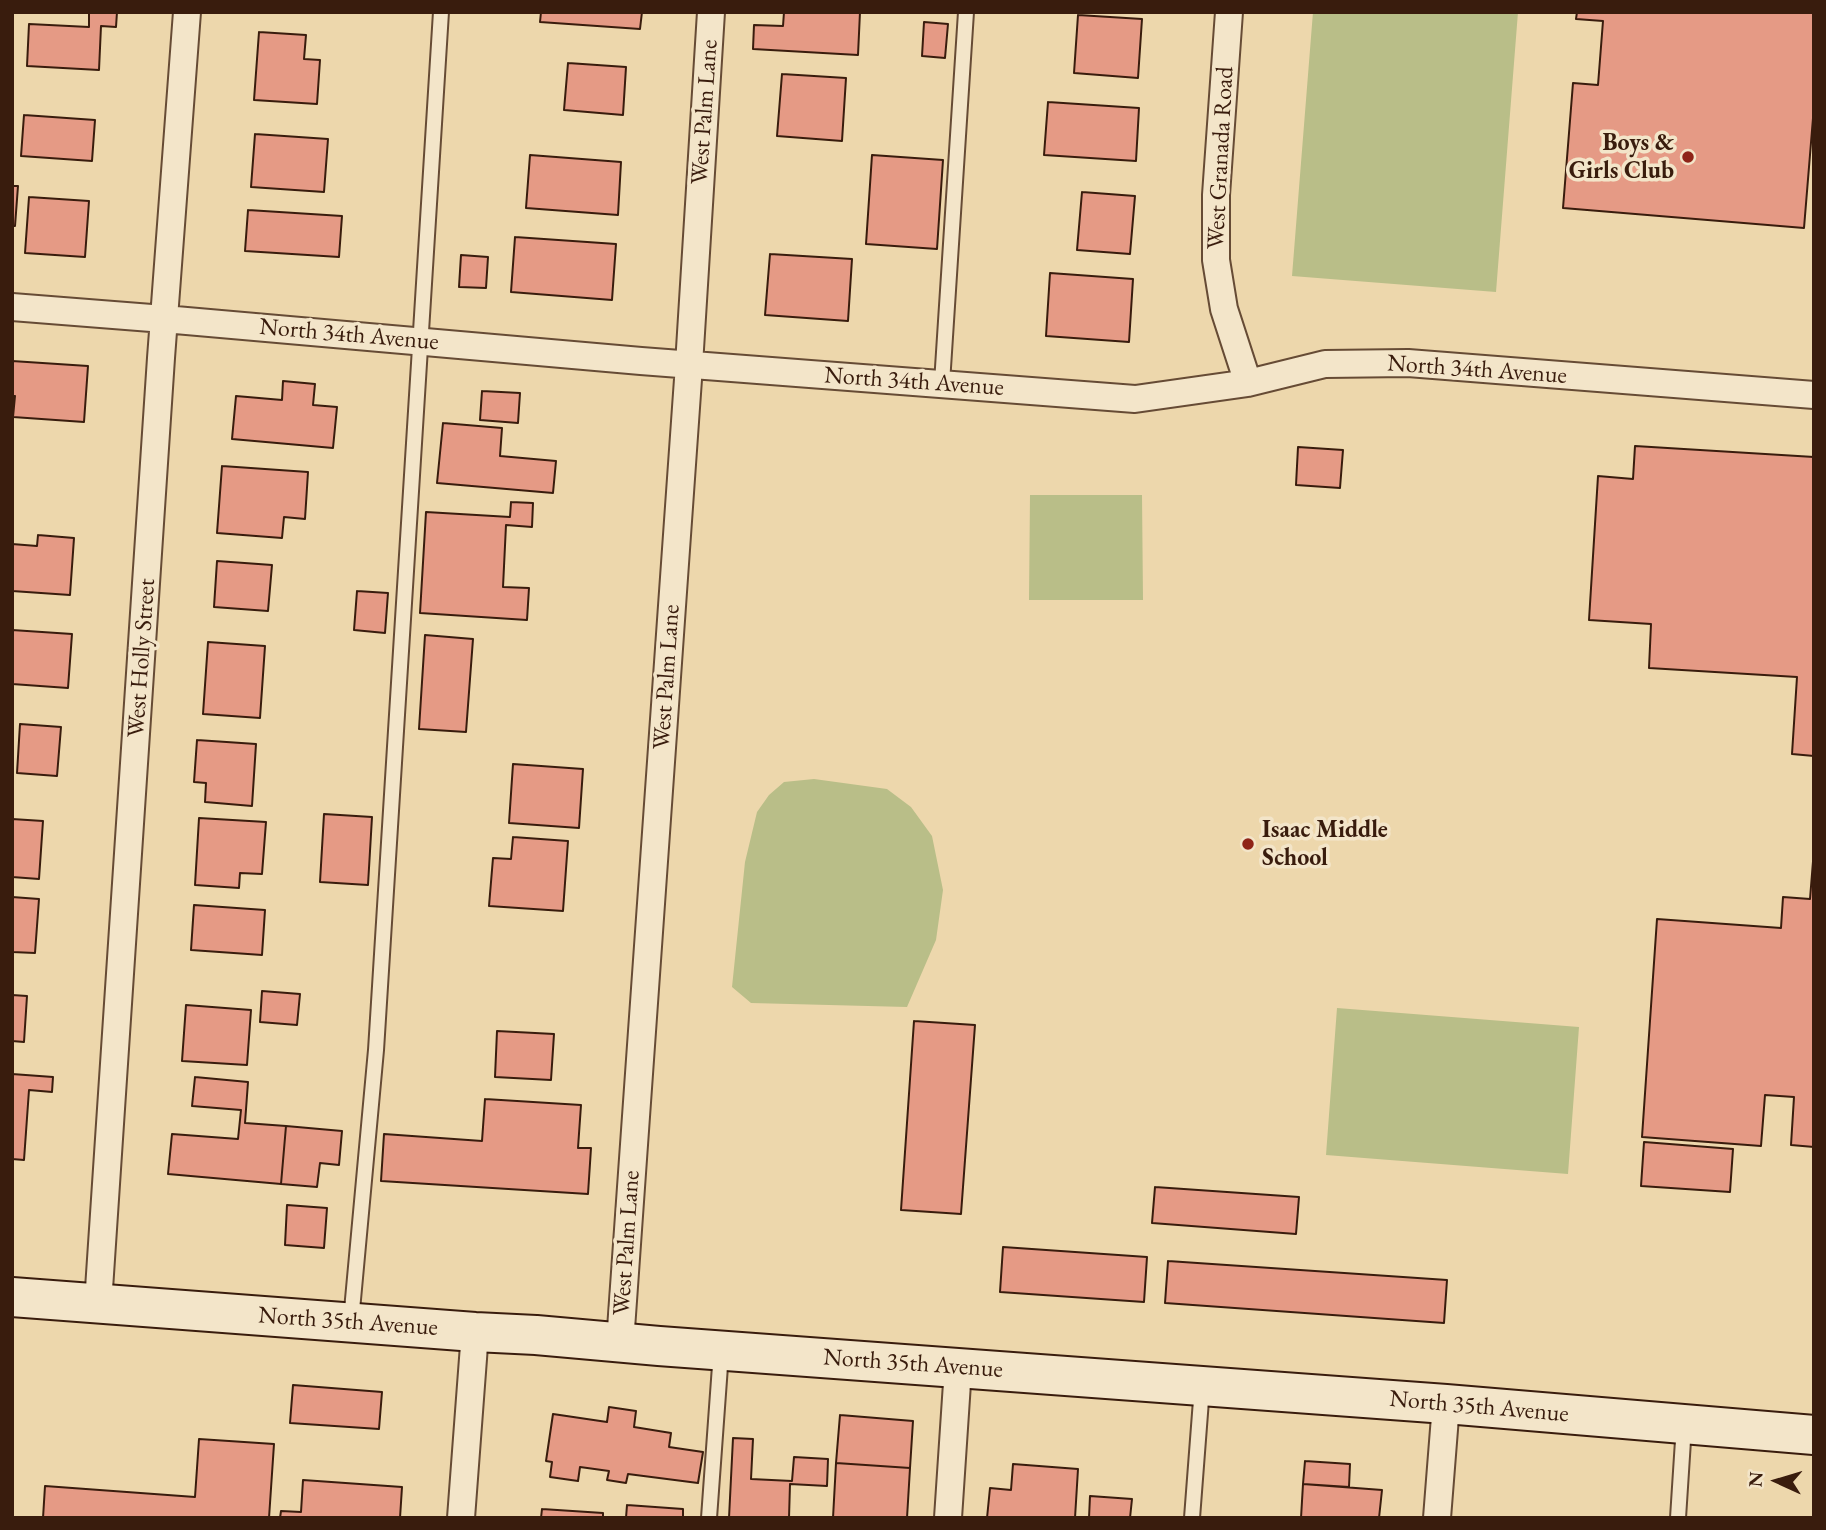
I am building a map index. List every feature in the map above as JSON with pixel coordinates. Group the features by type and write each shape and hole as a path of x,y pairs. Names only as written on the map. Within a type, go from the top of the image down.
{"main road":[{"name":"North 35th Avenue","path":"12,1297 1202,1385 1814,1434"}],"street":[{"name":"West Holly Street","path":"98,1304 187,12"},
{"name":"West Palm Lane","path":"620,1343 689,365 711,12"},
{"name":"West Granada Road","path":"1229,12 1216,195 1216,260 1224,309 1248,383"},
{"name":"North 34th Avenue","path":"12,307 689,365 1135,399 1248,383 1325,364 1408,363 1814,395"},
{"path":"461,1518 475,1332"},
{"path":"948,1518 958,1368"},
{"path":"1437,1518 1446,1404"}],"lane":[{"path":"351,1323 376,1050 441,12"},
{"path":"942,383 966,12"},
{"path":"709,1518 721,1350"},
{"path":"1192,1518 1202,1385"},
{"path":"1678,1518 1684,1424"}],"green space":[{"path":"1313,12 1518,12 1496,292 1292,276"},
{"path":"1030,495 1142,495 1143,600 1029,600"},
{"path":"814,779 887,789 911,807 932,836 943,890 936,940 907,1007 751,1003 732,987 745,862 757,812 769,795 784,782"},
{"path":"1337,1008 1579,1027 1568,1174 1326,1155"}],"building":[{"path":"89,12 117,12 116,27 101,26 99,70 27,66 29,24 89,27"},
{"path":"541,12 642,12 640,29 540,22"},
{"path":"784,12 860,12 858,55 753,49 754,25 783,26"},
{"name":"Boys & Girls Club","path":"1577,12 1814,12 1814,106 1804,228 1563,208 1573,83 1598,85 1603,21 1576,19"},
{"path":"1078,15 1142,19 1138,78 1074,73"},
{"path":"924,22 948,24 945,58 922,56"},
{"path":"259,32 306,35 304,59 320,60 317,104 254,100"},
{"path":"568,63 626,67 623,115 564,110"},
{"path":"782,74 846,78 842,141 777,136"},
{"path":"1048,102 1139,108 1136,161 1044,155"},
{"path":"24,115 95,120 92,161 21,156"},
{"path":"255,134 328,139 324,192 251,187"},
{"path":"530,155 621,162 618,215 526,208"},
{"path":"872,155 943,160 937,249 866,244"},
{"path":"12,186 18,186 15,226 12,226"},
{"path":"1082,192 1135,196 1130,254 1077,250"},
{"path":"29,197 89,201 85,257 25,253"},
{"path":"248,210 342,216 339,257 245,251"},
{"path":"515,237 616,244 612,300 511,292"},
{"path":"770,254 852,259 848,321 765,315"},
{"path":"461,255 488,257 486,288 459,287"},
{"path":"1050,273 1133,279 1129,342 1046,336"},
{"path":"12,361 88,366 84,422 13,417 15,396 12,396"},
{"path":"283,381 315,384 313,405 337,407 333,448 232,439 236,396 282,400"},
{"path":"482,391 520,393 518,423 480,420"},
{"path":"443,423 502,428 500,456 556,461 553,493 437,483"},
{"path":"1635,446 1814,457 1814,756 1792,754 1797,677 1649,668 1651,624 1589,620 1598,476 1633,479"},
{"path":"1298,447 1343,450 1340,488 1296,485"},
{"path":"222,466 308,472 305,519 284,517 282,538 217,533"},
{"path":"511,502 533,503 532,527 506,525 503,587 529,588 527,620 420,613 426,512 510,517"},
{"path":"38,535 74,538 70,595 12,591 12,544 37,546"},
{"path":"217,561 272,565 268,611 214,607"},
{"path":"357,591 388,593 385,633 354,630"},
{"path":"12,630 72,634 68,688 12,684"},
{"path":"425,635 473,639 466,732 419,729"},
{"path":"208,642 265,646 260,718 203,714"},
{"path":"20,724 61,727 57,776 17,773"},
{"path":"197,740 256,744 252,806 205,802 206,783 194,782"},
{"path":"513,764 583,769 579,828 509,823"},
{"path":"324,814 372,817 368,885 320,882"},
{"path":"199,818 266,822 262,874 240,873 239,888 195,885"},
{"path":"12,819 43,821 39,879 12,877"},
{"path":"513,837 568,841 563,911 489,906 493,858 511,859"},
{"path":"1814,849 1814,1147 1791,1145 1794,1097 1765,1095 1761,1146 1642,1137 1657,919 1781,928 1783,897 1810,899"},
{"path":"12,897 39,899 35,953 12,952"},
{"path":"194,905 265,910 262,955 191,950"},
{"path":"262,991 300,994 297,1025 260,1022"},
{"path":"12,995 27,996 24,1042 12,1041"},
{"path":"186,1005 251,1010 247,1065 182,1061"},
{"path":"914,1021 975,1025 961,1214 901,1210"},
{"path":"497,1031 554,1034 551,1080 495,1077"},
{"path":"12,1074 53,1077 52,1092 29,1090 24,1160 12,1159"},
{"path":"195,1077 248,1082 245,1123 286,1126 281,1184 168,1174 172,1134 238,1139 241,1110 192,1106"},
{"path":"485,1099 581,1105 578,1148 591,1148 588,1194 381,1181 384,1134 482,1141"},
{"path":"286,1126 342,1131 339,1165 320,1163 317,1187 281,1184"},
{"path":"1644,1142 1733,1149 1730,1192 1641,1186"},
{"path":"1155,1187 1299,1197 1296,1234 1152,1223"},
{"path":"287,1205 327,1208 324,1248 285,1245"},
{"path":"1003,1247 1147,1257 1144,1302 1000,1292"},
{"path":"1168,1261 1447,1280 1444,1323 1165,1303"},
{"path":"293,1385 382,1392 379,1429 290,1423"},
{"path":"609,1407 636,1411 634,1427 671,1433 669,1447 703,1452 698,1483 628,1474 626,1483 607,1480 609,1471 580,1467 578,1481 550,1477 552,1462 546,1461 553,1414 607,1422"},
{"path":"840,1415 913,1421 910,1468 836,1463"},
{"path":"733,1438 753,1439 751,1479 792,1481 794,1457 828,1459 827,1486 790,1484 789,1518 729,1518"},
{"path":"199,1439 274,1444 269,1518 43,1518 45,1486 195,1497"},
{"path":"1305,1461 1350,1464 1349,1487 1303,1484"},
{"path":"836,1463 910,1468 907,1518 833,1518"},
{"path":"1013,1464 1078,1469 1075,1518 987,1518 990,1488 1011,1490"},
{"path":"303,1480 402,1487 400,1518 280,1518 281,1511 301,1512"},
{"path":"1303,1484 1382,1490 1379,1518 1301,1518"},
{"path":"1090,1496 1132,1499 1130,1518 1089,1518"},
{"path":"627,1505 683,1509 683,1518 626,1518"},
{"path":"542,1509 603,1513 603,1518 541,1518"}],"place":[{"name":"Boys & Girls Club","path":"1688,157"},
{"name":"Isaac Middle School","path":"1248,844"}]}
